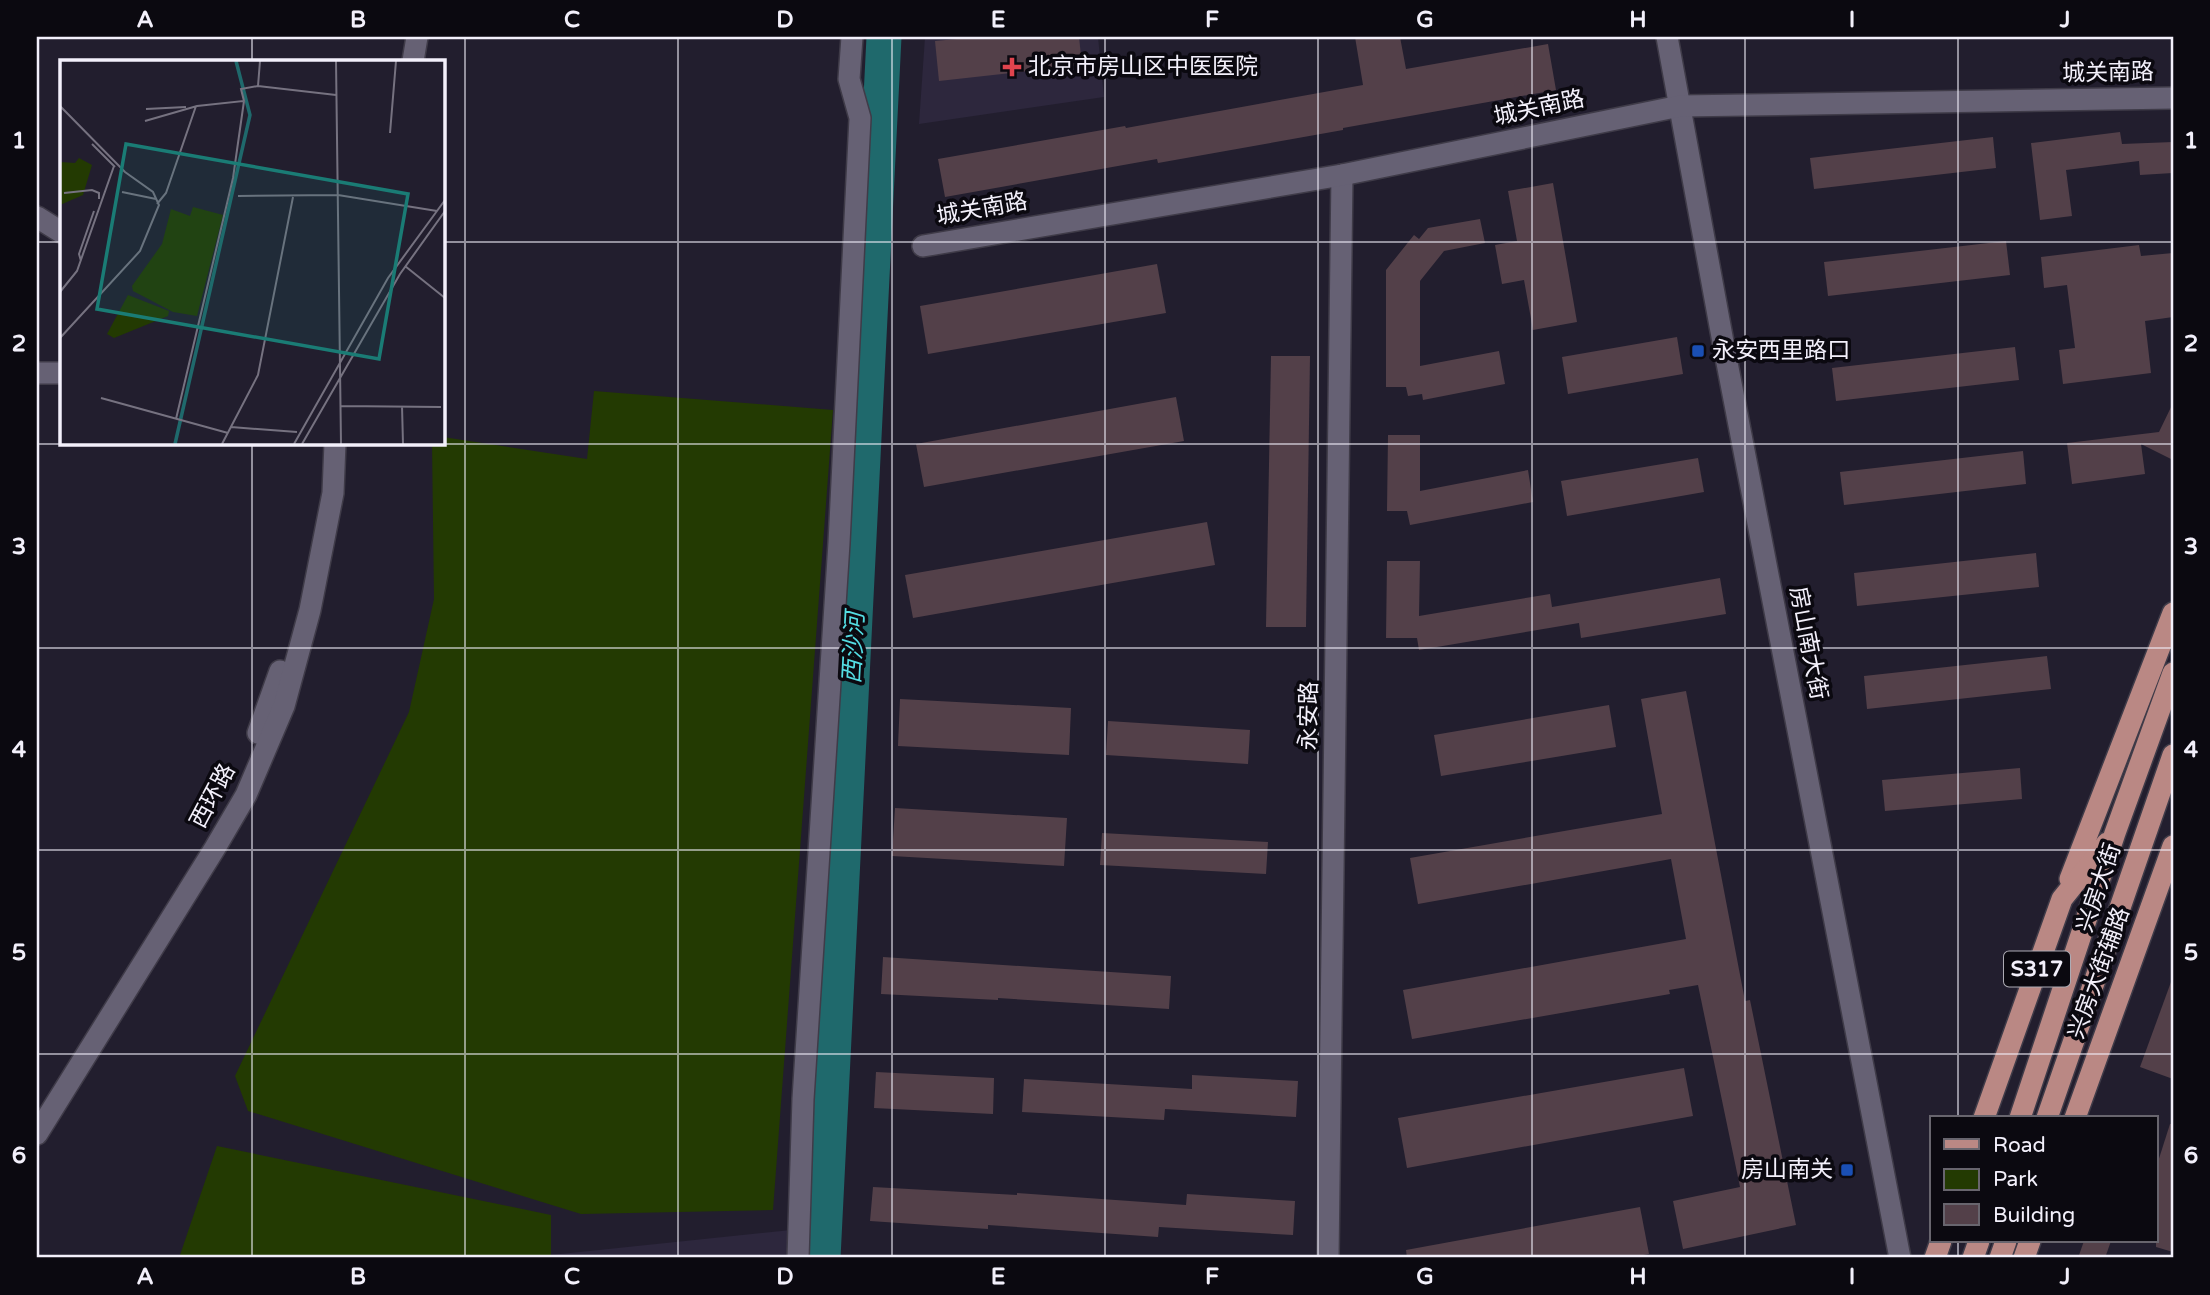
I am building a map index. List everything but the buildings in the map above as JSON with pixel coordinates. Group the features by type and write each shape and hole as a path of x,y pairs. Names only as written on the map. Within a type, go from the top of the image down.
{"main road":[{"name":"兴房大街","path":"1985,1116 2062,899 2173,613"},
{"name":"兴房大街","path":"2021,1116 2115,833 2173,673"},
{"name":"兴房大街","path":"2048,1116 2173,755"},
{"name":"兴房大街","path":"2062,899 2115,833"},
{"name":"兴房大街辅路","path":"2076,1116 2173,846"}],"street":[{"path":"413,60 417,37"},
{"path":"798,1258 803,1099 839,543 860,118 849,79 852,37"},
{"name":"房山南大街","path":"1667,37 1723,342 1900,1258"},
{"name":"城关南路","path":"922,246 1342,175 1680,106 2173,98"},
{"name":"永安路","path":"1328,1258 1342,175"},
{"path":"37,217 60,231"},
{"path":"37,234 60,246"},
{"path":"37,373 60,373"},
{"name":"西环路","path":"37,1111 202,848 236,784 257,736 279,675 295,617 318,500 321,477 320,444"},
{"name":"西环路","path":"37,1134 215,848 251,783 284,706 310,610 333,493 335,444"}],"shaded area":[{"name":"北京市房山区中医医院","path":"925,37 1098,37 1104,97 919,124"},
{"path":"791,1230 789,1258 545,1258 551,1255"}],"green space":[{"path":"594,391 833,410 773,1210 581,1214 248,1111 235,1076 409,712 434,599 432,444 444,444 444,437 587,459"},
{"path":"217,1146 551,1215 551,1255 545,1258 179,1258"}],"waterway":[{"name":"西沙河","path":"823,1258 884,37"}],"place":[{"name":"北京市房山区中医医院","path":"1012,67"},
{"name":"永安西里路口","path":"1698,351"},
{"name":"房山南关","path":"1847,1170"}]}
